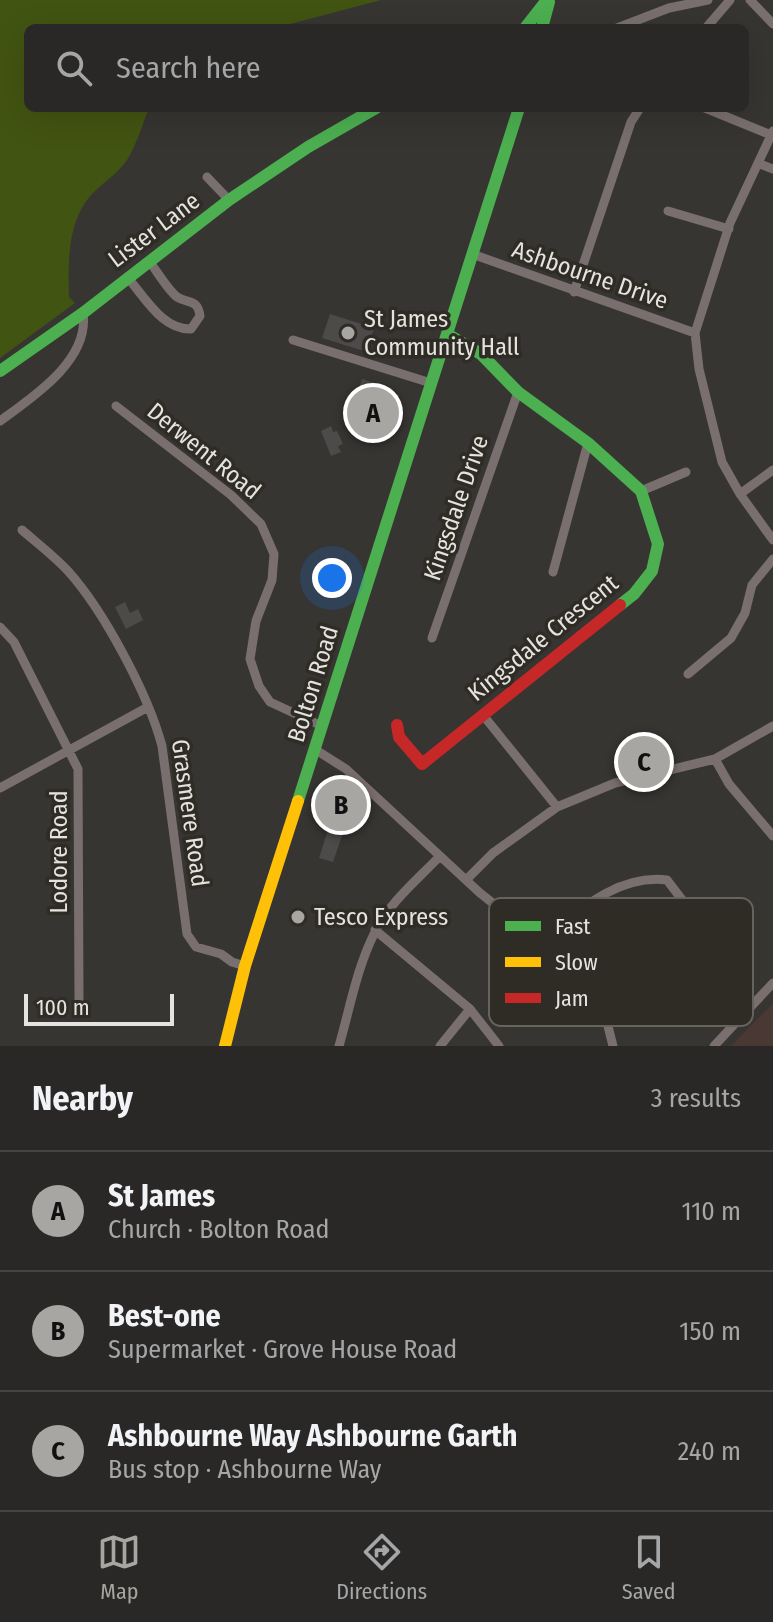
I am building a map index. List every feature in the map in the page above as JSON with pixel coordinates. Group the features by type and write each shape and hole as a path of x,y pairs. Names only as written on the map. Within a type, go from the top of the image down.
{"main road":[{"path":"528,24 548,0"},
{"path":"543,24 548,0"},
{"name":"Lister Lane","path":"0,371 83,313 229,200 308,147 369,112"},
{"name":"Bolton Road","path":"225,1046 245,966 518,112"},
{"name":"Kingsdale Crescent","path":"397,725 399,737 422,764 634,594 652,571 658,544 641,491 588,443 518,392 481,354 447,334"}],"street":[{"path":"627,24 669,8 708,0"},
{"path":"709,24 730,0"},
{"path":"750,0 773,24"},
{"path":"574,292 631,122 637,112"},
{"path":"716,112 772,133 729,229 695,333 699,369 722,462 740,494 773,540"},
{"path":"760,164 773,169"},
{"path":"207,177 229,200"},
{"path":"668,211 729,229"},
{"name":"Ashbourne Drive","path":"472,254 695,333"},
{"path":"127,277 168,325 191,329 200,316 199,308 194,302 177,297 149,261"},
{"path":"0,421 46,387 73,353 85,329 83,313"},
{"path":"293,340 431,383"},
{"name":"Kingsdale Drive","path":"432,638 518,392"},
{"name":"Derwent Road","path":"116,406 231,495 261,524 274,554 272,580 256,621 250,659 259,686 270,702 322,726"},
{"path":"553,572 588,443"},
{"path":"740,494 773,470"},
{"path":"641,491 686,472"},
{"name":"Grasmere Road","path":"22,530 66,569 87,594 106,624 148,707 162,746 187,934 196,947 221,954 245,966"},
{"path":"688,674 731,638 745,613 752,585 773,559"},
{"name":"Lodore Road","path":"0,627 14,642 71,750 80,780 79,1001"},
{"path":"0,788 148,707"},
{"path":"483,715 557,807"},
{"path":"467,879 493,853 557,807 615,783 715,759 773,726"},
{"path":"316,750 346,769 490,898"},
{"path":"715,759 729,784 773,836"},
{"path":"339,1046 362,963 375,930 397,901 440,856"},
{"path":"594,898 645,877 667,880 681,898"},
{"path":"375,930 470,1009 499,1046"},
{"path":"753,1004 773,983"},
{"path":"440,1046 470,1009"},
{"path":"608,1026 613,1046"},
{"path":"714,1046 733,1026"}],"shaded area":[{"path":"773,1003 773,1046 731,1046 753,1026"}],"green space":[{"path":"0,0 381,0 290,24 24,24 24,112 148,112 126,161 91,195 77,218 69,271 69,297 75,303 0,358"}],"building":[{"name":"St James Community Hall","path":"330,314 374,328 367,352 322,338"},
{"path":"362,379 393,389 392,393 399,395 396,405 390,403 385,431 375,428 373,435 360,431 362,424 355,422 363,396 357,394"},
{"path":"331,426 343,444 338,446 341,452 331,456 321,431"},
{"path":"125,602 130,613 138,609 143,620 126,629 115,607"},
{"path":"339,796 354,801 333,862 319,858"}],"traffic: fast":[{"path":"528,24 547,0"},
{"path":"543,24 549,2"},
{"path":"0,371 83,313 229,200 308,147 369,112"},
{"path":"298,801 518,112"},
{"path":"447,334 481,354 518,392 588,443 641,491 658,544 652,571 634,594 620,605"}],"traffic: slow":[{"path":"225,1046 245,966 298,801"}],"traffic: jam":[{"path":"397,725 399,737 422,764 620,605"}],"place":[{"name":"St James Community Hall","path":"348,333"},
{"name":"St James","path":"373,413"},
{"name":"Ashbourne Way Ashbourne Garth","path":"644,762"},
{"name":"Best-one","path":"341,805"},
{"name":"Tesco Express","path":"298,917"}]}
